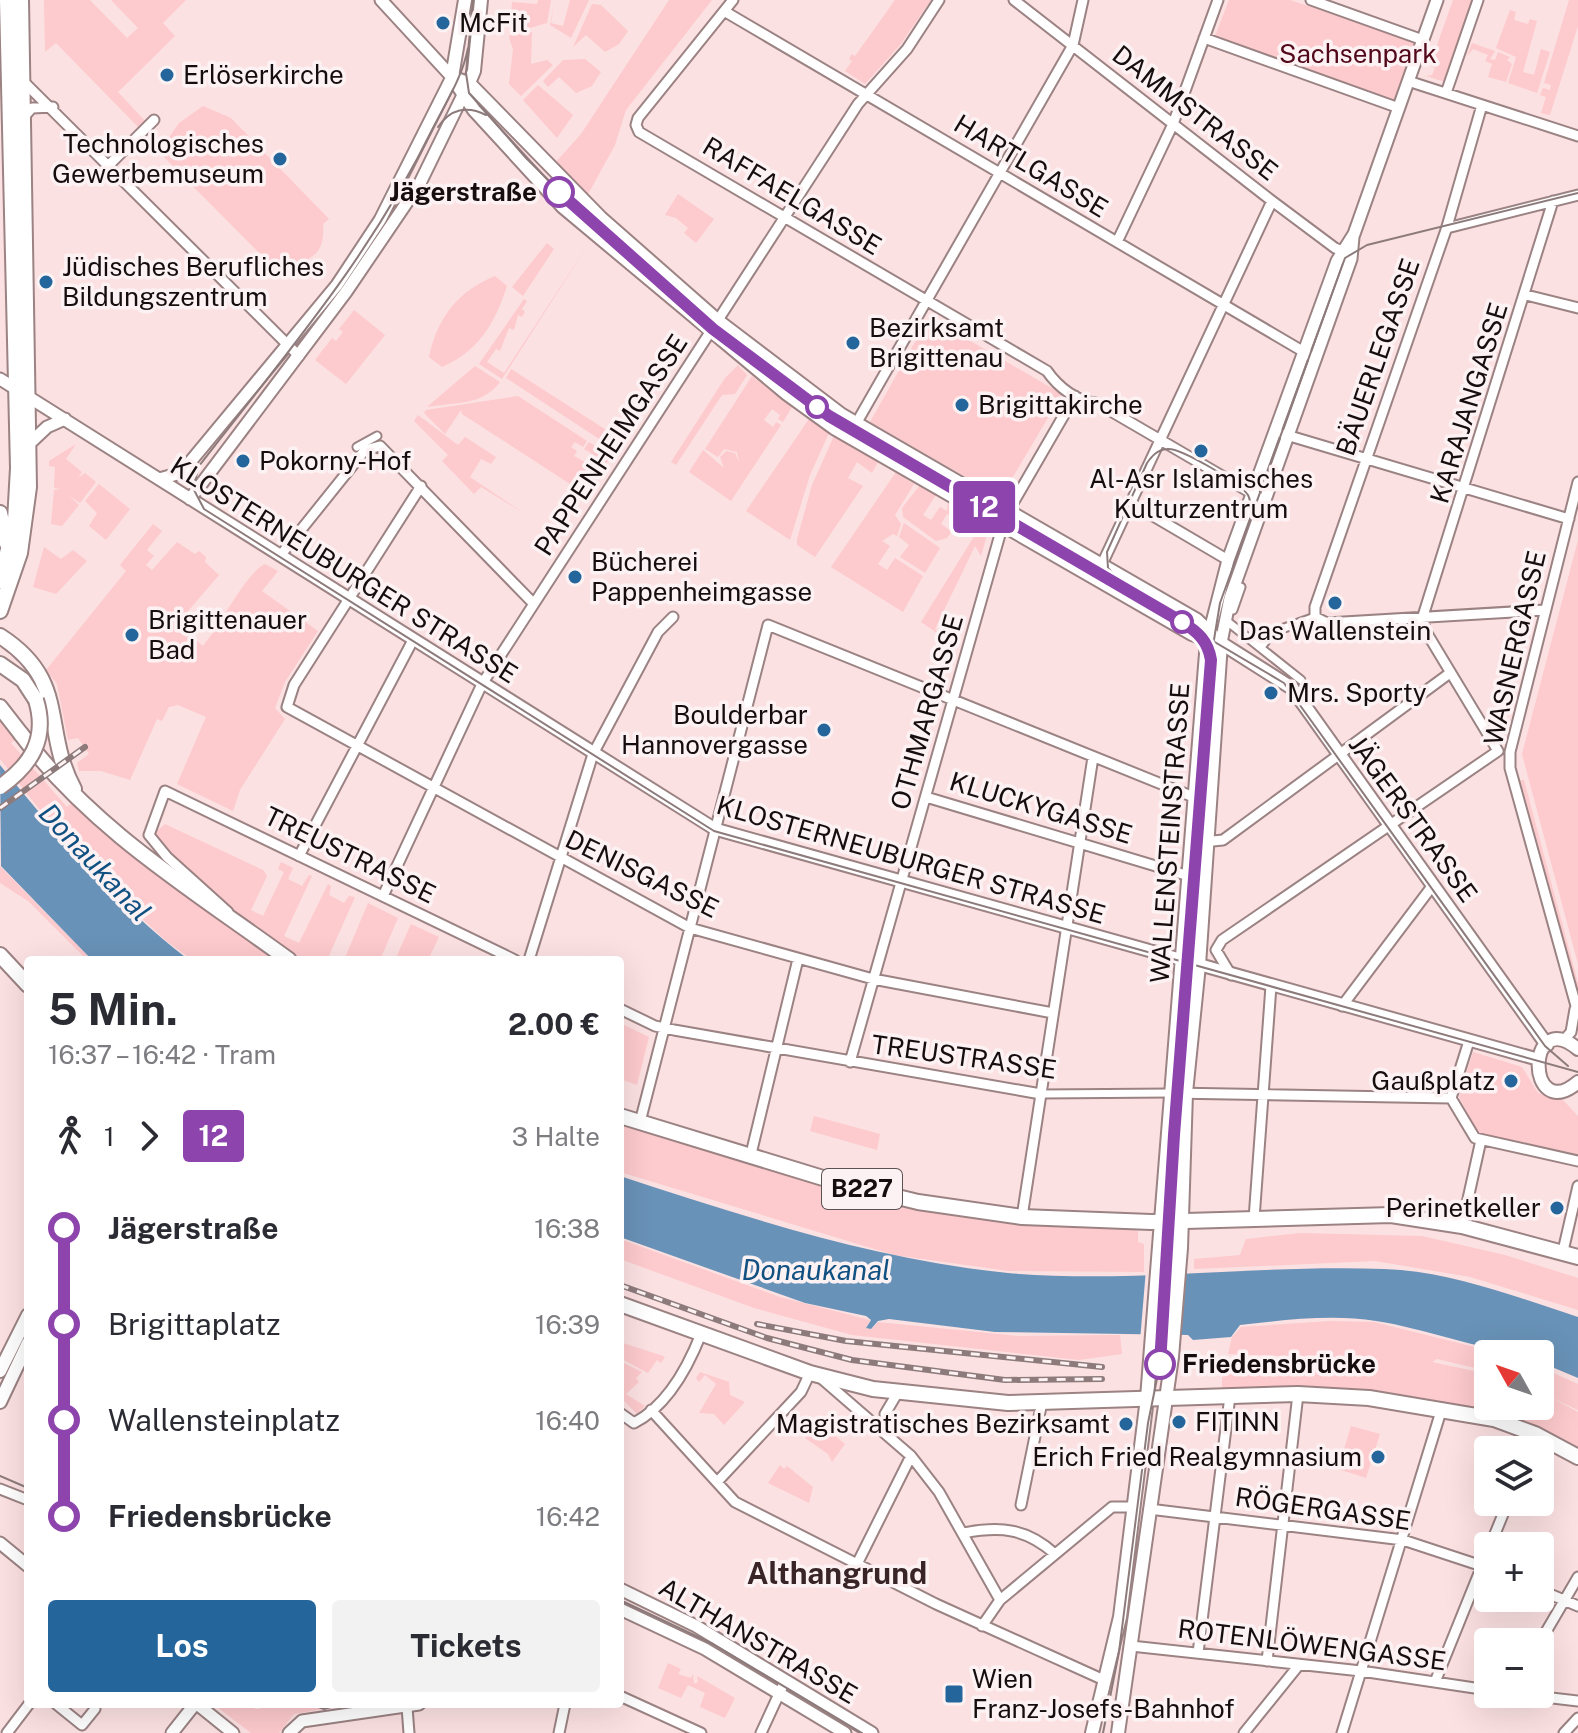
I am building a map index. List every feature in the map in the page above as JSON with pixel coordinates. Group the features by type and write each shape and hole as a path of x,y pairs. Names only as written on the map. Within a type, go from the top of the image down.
{"main road":[{"path":"0,581 29,444 7,216 7,0"},
{"path":"0,611 24,536 21,0"},
{"path":"452,77 465,0"},
{"path":"469,83 474,71 481,0"},
{"name":"JÄGERSTRASSE","path":"452,77 469,83 601,218 717,320 852,429 1218,640 1292,688 1547,1045"},
{"name":"JÄGERSTRASSE","path":"452,77 464,97 563,207 709,332 820,419 852,429"},
{"path":"0,513 8,553"},
{"path":"0,636 25,654 43,676 64,765 82,804"},
{"name":"WALLENSTEINSTRASSE","path":"1180,1221 1182,961 1192,843 1202,798 1218,640"},
{"path":"0,664 23,680 36,700 41,730 35,751 23,769 0,787"},
{"path":"0,707 82,804 138,855 283,956"},
{"name":"WALLENSTEINSTRASSE","path":"1162,1222 1199,965 1206,842 1202,798"},
{"path":"0,955 24,981"},
{"path":"1578,1049 1563,1041 1547,1045 1537,1059 1537,1073 1542,1082 1554,1089 1573,1085 1578,1099"},
{"name":"B227","path":"624,1117 750,1158 918,1202 1022,1217 1162,1222 1391,1215 1462,1226 1578,1257"},
{"path":"1118,1733 1172,1357 1181,1248 1180,1221"},
{"path":"1092,1733 1120,1617 1147,1398 1162,1222"},
{"path":"624,1305 814,1374 898,1392 997,1403 1298,1394 1369,1398 1494,1419 1535,1434 1578,1457"},
{"path":"0,1371 24,1323"},
{"path":"0,1402 24,1351"},
{"path":"1104,1680 1118,1694 1121,1712"}],"street":[{"name":"JÄGERSTRASSE","path":"381,0 452,77"},
{"path":"724,11 733,0"},
{"name":"PAPPENHEIMGASSE","path":"383,896 482,684 867,94 907,49 939,0"},
{"name":"DAMMSTRASSE","path":"1014,0 1272,201 1347,253"},
{"path":"852,429 1073,45 1083,0"},
{"path":"1117,242 1173,124 1218,2 1204,0"},
{"path":"1311,0 1423,40 1437,0"},
{"path":"1446,93 1478,0"},
{"name":"HARTLGASSE","path":"724,11 1316,359"},
{"name":"RAFFAELGASSE","path":"724,11 638,118 636,128 1047,371 1055,383 1075,396"},
{"path":"1204,38 1399,108"},
{"name":"WALLENSTEINSTRASSE","path":"1218,640 1228,560 1304,353 1347,253 1423,40"},
{"path":"159,479 177,475 186,467 286,344 323,305 368,238 452,77"},
{"path":"22,80 53,107 299,356"},
{"path":"1408,81 1578,136"},
{"path":"187,497 299,356 420,183 469,83"},
{"name":"BÄUERLEGASSE","path":"1317,619 1315,607 1447,228 1482,105"},
{"path":"23,118 32,108 53,107"},
{"path":"110,164 154,120"},
{"path":"1447,228 1578,195"},
{"path":"1098,571 1272,201"},
{"name":"KARAJANGASSE","path":"1423,616 1553,201"},
{"name":"WALLENSTEINSTRASSE","path":"1218,640 1230,598 1316,359 1347,253"},
{"path":"1526,295 1578,308"},
{"name":"KLOSTERNEUBURGER STRASSE","path":"0,379 715,829 901,884 1537,1059"},
{"path":"1075,396 1097,403 1265,501"},
{"name":"OTHMARGASSE","path":"850,1062 1005,517 1075,396"},
{"path":"29,444 47,427 65,419"},
{"path":"1276,432 1569,519"},
{"path":"379,441 534,604"},
{"path":"357,447 379,441"},
{"path":"280,556 365,450 379,441"},
{"path":"186,467 187,497"},
{"name":"WASNERGASSE","path":"1563,1041 1571,1032 1576,1011 1510,768 1510,752 1578,482"},
{"path":"349,599 421,486"},
{"path":"1131,503 1228,560"},
{"path":"1241,587 1229,623 1301,680"},
{"name":"DENISGASSE","path":"349,599 294,685 287,707 690,928 873,979 1053,1013"},
{"path":"1261,647 1273,632 1317,619 1545,610"},
{"path":"1231,975 1216,950 1217,945 1498,751 1425,630 1423,616"},
{"path":"530,956 593,754 658,632 673,617"},
{"path":"640,1122 768,625 1202,798"},
{"path":"1218,640 1238,630"},
{"path":"299,856 413,640"},
{"path":"1192,843 1223,840 1450,673"},
{"path":"1022,1217 1093,757"},
{"name":"TREUSTRASSE","path":"235,921 220,902 167,857 149,835 165,791 507,956"},
{"name":"KLUCKYGASSE","path":"926,797 1189,876"},
{"path":"1342,1006 1433,885"},
{"path":"750,1158 798,959"},
{"path":"1254,1219 1271,986"},
{"name":"TREUSTRASSE","path":"624,1011 664,1027 1041,1094 1451,1098"},
{"path":"1469,1041 1451,1098 1475,1138 1578,1161"},
{"path":"1462,1226 1481,1140"},
{"path":"1563,1251 1578,1186"},
{"path":"624,1416 634,1423 651,1410 685,1372 701,1334"},
{"path":"718,1481 814,1374 888,1433 911,1456 964,1533 1000,1600"},
{"path":"888,1433 885,1414 898,1392"},
{"path":"1267,1661 1298,1394"},
{"path":"1198,1653 1230,1396"},
{"path":"1021,1505 1042,1402"},
{"path":"1342,1733 1442,1408"},
{"path":"651,1410 735,1502 982,1626 1104,1680"},
{"path":"857,1564 911,1456"},
{"path":"0,1489 24,1498"},
{"path":"982,1626 1000,1600 1112,1507 1134,1507"},
{"name":"RÖGERGASSE","path":"1149,1509 1403,1540 1474,1563"},
{"path":"964,1533 1000,1528 1016,1530 1043,1543 1055,1554"},
{"path":"0,1543 24,1563"},
{"path":"1548,1628 1578,1577"},
{"name":"ALTHANSTRASSE","path":"624,1591 679,1616 872,1733"},
{"path":"1435,1682 1474,1592"},
{"path":"1554,1596 1578,1606"},
{"name":"ALTHANSTRASSE","path":"624,1611 705,1649 845,1733"},
{"name":"ROTENLÖWENGASSE","path":"1131,1646 1361,1671 1474,1688"},
{"path":"1244,1733 1299,1665"},
{"path":"761,1733 785,1681"},
{"path":"624,1698 701,1733"},
{"path":"1554,1698 1578,1701"},
{"path":"7,1733 26,1708"},
{"path":"61,1708 82,1725 93,1708"},
{"path":"172,1733 193,1708"},
{"path":"201,1708 233,1733"},
{"path":"289,1733 302,1721 360,1708"},
{"path":"408,1708 409,1733"},
{"path":"559,1733 564,1708"},
{"path":"1564,1733 1578,1718"}],"green space":[{"path":"44,0 90,0 127,38 138,28 111,0 186,0 163,23 175,36 118,92 146,122 139,128 56,43 45,52"},
{"path":"538,0 551,0 547,23 520,31 510,30 512,2 537,4"},
{"path":"555,0 551,23 563,26 570,0 589,0 571,38 550,25"},
{"path":"669,0 712,0 626,110 615,145 587,196 555,163 581,134"},
{"path":"895,0 931,0 900,45 865,84 845,71 852,61 849,59 852,54 855,56"},
{"name":"Sachsenpark","path":"1229,0 1290,0 1416,42 1395,100 1215,36"},
{"path":"1453,0 1474,0 1445,82 1426,76 1432,75 1435,68 1430,65"},
{"path":"1569,0 1578,0 1578,26 1550,115 1541,113 1546,97 1540,95 1543,88 1550,90 1551,85 1544,83"},
{"path":"592,4 601,5 628,31 619,44 605,52 586,35 573,47"},
{"path":"1510,10 1516,12 1514,20 1528,24 1530,19 1537,21 1523,72 1534,75 1541,49 1550,52 1537,93 1508,83 1516,57 1496,48"},
{"path":"532,32 531,64 547,60 553,65 521,96 509,84 513,49 509,38 510,35"},
{"path":"1472,43 1495,51 1490,59 1495,60 1498,52 1510,57 1507,60 1512,64 1506,82 1488,77 1492,64 1485,61 1488,55 1473,49 1467,56"},
{"path":"585,59 601,72 592,86 576,93 559,77 548,87 543,81 563,60"},
{"path":"538,85 573,115 557,138 523,100"},
{"path":"203,106 231,118 329,219 323,224 323,237 316,253 281,275 156,149 160,145 169,153 165,143 179,123"},
{"path":"678,194 714,219 696,243 684,233 688,228 676,218 665,215"},
{"path":"591,240 502,379 479,364 524,299 527,301 522,309 525,312 522,317 518,315 514,330 509,328 500,351 496,349 487,362 504,373"},
{"path":"547,243 554,249 523,296 512,287"},
{"path":"495,276 507,286 491,324 466,353 442,367 429,357 437,330 460,298"},
{"path":"354,310 385,335 346,384 315,360 332,338 336,341 343,332 339,329"},
{"path":"929,317 1062,394 1001,497 870,422"},
{"path":"738,365 747,375 735,394 722,395 676,465 671,462 725,378"},
{"path":"475,366 500,382 493,390 476,399 427,407"},
{"path":"511,369 611,433 609,436 620,443 616,450 506,378"},
{"path":"752,376 792,407 783,422 772,409 764,420 773,427 776,422 781,425 731,501 689,472 703,450 724,468 720,457 726,451 735,453 739,462 737,452 724,449 718,457 705,449"},
{"path":"518,396 587,441 583,447 575,442 571,447 577,451 574,456 585,462 591,453 584,449 589,442 611,456 587,495 462,414 461,410 445,434 424,413 426,410"},
{"path":"418,415 458,445 465,437 496,457 491,464 481,459 470,477 525,514 481,487 474,494 442,461 448,455 414,421"},
{"path":"809,419 829,433 810,475 790,540 746,511"},
{"path":"834,436 878,462 872,473 857,462 848,478 863,486 815,557 797,545 797,539 812,485"},
{"path":"76,444 66,459 82,472 78,478 85,473 96,482 80,503 69,496 79,505 62,526 51,524 54,490 60,489 54,488 55,467 49,466 49,461"},
{"path":"896,472 914,484 895,515 901,524 897,536 893,534 882,541 890,546 878,564 887,570 895,558 923,576 903,612 831,567"},
{"path":"99,484 130,509 106,540 89,526 97,513 85,501"},
{"path":"920,485 936,495 923,515 931,520 940,507 947,511 948,503 963,511 956,524 957,520 947,514 941,524 951,531 954,528 947,538 936,541 903,517 902,508"},
{"path":"983,522 989,528 981,556 975,546 935,629 940,635 921,622"},
{"path":"904,523 940,548 925,573 900,557 909,545 899,537"},
{"path":"153,524 162,531 147,550 154,556 146,565 152,570 177,542 195,554 199,551 206,557 205,562 219,575 177,624 203,646 249,578 265,564 278,571 262,591 318,631 285,682 275,708 285,719 240,790 233,811 177,784 206,717 178,705 169,707 162,721 157,719 130,780 101,771 79,771 77,763 89,754 78,738 68,740 57,684 46,670 126,571 120,565"},
{"path":"1578,540 1578,964 1522,754"},
{"path":"44,547 61,559 73,550 87,561 56,594 33,587"},
{"path":"0,715 17,738 11,743 67,807 72,803 139,861 275,956 187,956 79,860 0,759"},
{"path":"1520,780 1524,780 1578,983 1578,995"},
{"path":"165,824 263,870 267,876 251,910 263,916 284,872 278,869 281,862 293,868 288,879 302,886 309,875 312,876 284,936 299,943 328,884 331,886 329,895 344,903 349,896 355,897 329,956 299,956 264,934 182,867 152,835"},
{"path":"0,866 88,956 83,956 28,901 0,883"},
{"path":"368,903 398,918 382,956 346,956"},
{"path":"411,924 439,937 430,956 397,956"},
{"path":"624,1025 649,1037 637,1085 624,1080"},
{"path":"1473,1052 1522,1067 1538,1093 1564,1101 1578,1116 1578,1154 1479,1134 1459,1097"},
{"path":"814,1116 880,1134 877,1150 810,1131"},
{"path":"624,1123 740,1161 872,1197 1138,1231 1138,1242 1144,1244 1144,1272 1009,1271 894,1255 624,1173"},
{"path":"1300,1233 1422,1236 1505,1255 1578,1278 1578,1310 1470,1277 1375,1261 1194,1269 1194,1259 1240,1255 1246,1239"},
{"path":"624,1240 780,1297 870,1320 866,1328 872,1329 878,1322 1018,1336 1120,1335 1122,1354 1079,1360 852,1335 754,1308 624,1260"},
{"path":"1329,1321 1374,1322 1474,1347 1474,1368 1437,1359 1432,1362 1474,1371 1474,1409 1404,1395 1359,1391 1222,1389 1222,1362 1336,1358 1228,1354 1232,1337 1241,1327"},
{"path":"624,1343 665,1357 661,1363 657,1360 648,1373 624,1360"},
{"path":"624,1363 642,1372 636,1378 639,1382 626,1394 645,1406 637,1414 624,1401"},
{"path":"700,1372 729,1382 730,1395 745,1402 724,1425 714,1414 699,1413 716,1384 705,1375 699,1382 696,1378"},
{"path":"1554,1373 1578,1384 1578,1410 1554,1399"},
{"path":"1554,1399 1578,1412 1578,1449 1554,1436 1510,1420 1554,1420"},
{"path":"821,1424 845,1444 832,1462 828,1454 805,1438"},
{"path":"1351,1426 1380,1434 1366,1478 1338,1469"},
{"path":"780,1465 784,1469 787,1466 813,1487 809,1503 768,1483"},
{"path":"668,1663 681,1669 678,1674 691,1678 693,1674 694,1684 698,1682 697,1676 735,1698 725,1718 700,1707 705,1693 688,1685 681,1698 658,1688"},
{"path":"218,1708 329,1708 294,1714 279,1733 251,1733"}],"water":[{"name":"Donaukanal","path":"0,765 112,892 184,956 88,956 1,866"},
{"name":"Donaukanal","path":"624,1177 811,1235 958,1267 1055,1276 1337,1268 1384,1269 1433,1275 1482,1286 1578,1317 1578,1378 1554,1368 1554,1340 1474,1340 1474,1345 1360,1319 1308,1318 1240,1325 1231,1337 1193,1340 1188,1335 995,1332 889,1319 878,1321 871,1329 866,1328 871,1320 866,1316 805,1303 624,1238"}],"pier":[{"name":"Friedensbrücke","path":"1146,1269 1186,1269 1181,1339 1140,1341"}],"tram line":[{"path":"473,0 466,73 469,93 526,158 600,231 713,329 817,407 1284,683 1545,1046 1568,1066"},
{"path":"468,48 449,97 409,174 355,262 199,466 193,488 204,509 714,831 1578,1072"},
{"path":"438,127 459,110 486,115"},
{"name":"12","path":"559,192 713,329 829,416 1182,622 1204,639 1211,660 1169,1202 1170,1239 1160,1364"},
{"path":"1103,1733 1119,1652 1148,1423 1160,1364 1174,1135 1211,658 1220,603 1345,258 1367,245 1578,193"},
{"path":"1121,582 1108,568 1107,552 1147,463 1158,452 1174,450 1222,475 1248,495 1251,513"},
{"path":"0,1476 24,1486"},
{"path":"624,1602 713,1644 862,1733"},
{"path":"321,1708 327,1708"}],"railway":[{"path":"0,808 85,747"},
{"path":"624,1286 767,1338 852,1360 1005,1380 1102,1379"},
{"path":"757,1324 846,1341 1102,1367"}],"place":[{"name":"McFit","path":"443,23"},
{"name":"Erlöserkirche","path":"167,75"},
{"name":"Technologisches Gewerbemuseum","path":"280,159"},
{"name":"Jägerstraße","path":"559,192"},
{"name":"Jüdisches Berufliches Bildungszentrum","path":"46,282"},
{"name":"Bezirksamt Brigittenau","path":"853,343"},
{"name":"Brigittakirche","path":"962,405"},
{"name":"Al-Asr Islamisches Kulturzentrum","path":"1201,451"},
{"name":"Pokorny-Hof","path":"243,461"},
{"name":"Bücherei Pappenheimgasse","path":"575,577"},
{"name":"Das Wallenstein","path":"1335,603"},
{"name":"Brigittenauer Bad","path":"132,635"},
{"name":"Mrs. Sporty","path":"1271,693"},
{"name":"Boulderbar Hannovergasse","path":"824,730"},
{"name":"Gaußplatz","path":"1511,1081"},
{"name":"Perinetkeller","path":"1557,1208"},
{"name":"Friedensbrücke","path":"1160,1364"},
{"name":"FITINN","path":"1179,1422"},
{"name":"Magistratisches Bezirksamt","path":"1126,1424"},
{"name":"Erich Fried Realgymnasium","path":"1378,1457"},
{"name":"Wien Franz-Josefs-Bahnhof","path":"954,1694"}],"district":[{"name":"Althangrund","path":"837,1574"}]}
